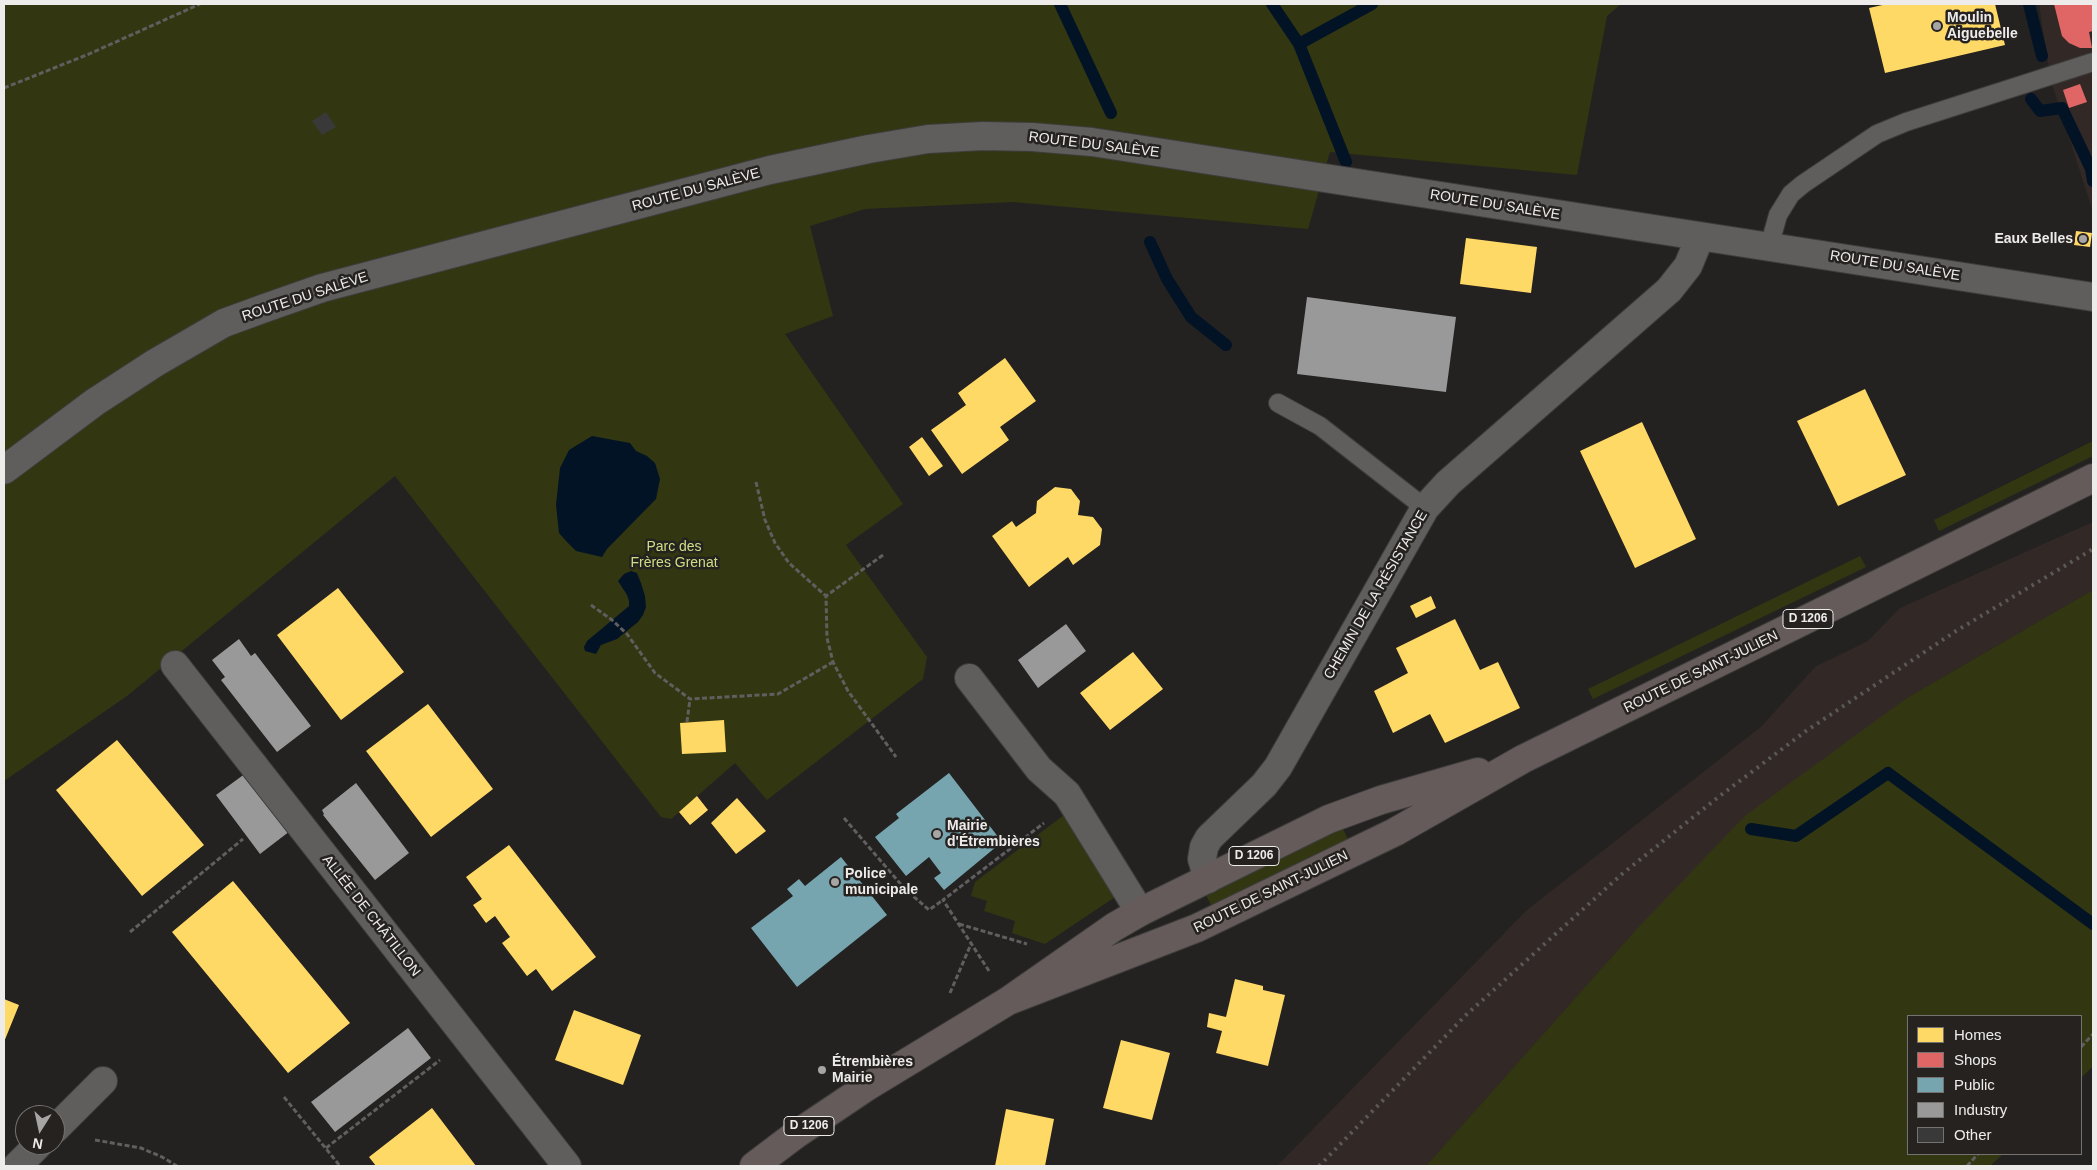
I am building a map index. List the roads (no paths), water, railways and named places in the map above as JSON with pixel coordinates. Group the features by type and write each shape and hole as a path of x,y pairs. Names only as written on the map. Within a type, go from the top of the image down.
{"main road":[{"name":"ROUTE DE SAINT-JULIEN","path":"1008,1001 1197,928 1395,832 1523,759 2093,478"},
{"name":"ROUTE DE SAINT-JULIEN","path":"754,1166 795,1135 868,1086 1008,1001 1114,927 1140,912 1347,813 1381,800 1523,759"},
{"path":"1140,912 1159,943"}],"street":[{"name":"ROUTE DU SALÈVE","path":"4,470 95,402 155,363 224,323 265,308 322,288 770,170 928,139 993,136 1092,142 2093,297"},
{"name":"CHEMIN DE LA RÉSISTANCE","path":"1208,878 1202,859 1204,847 1209,838 1264,785 1278,767 1425,508 1448,483 1669,290 1688,266 1700,236"},
{"name":"ALLÉE DE CHÂTILLON","path":"175,665 567,1166"},
{"path":"969,678 1039,769 1067,794 1140,912"},
{"path":"65,1118 103,1081"},
{"path":"16,1166 28,1155"}],"lane":[{"path":"1770,247 1778,215 1791,194 1877,134 1906,122 2093,62"},
{"path":"1278,403 1320,426 1425,508"}],"water":[{"path":"592,436 630,443 636,451 647,456 655,463 660,479 656,499 607,549 602,557 576,551 559,533 556,505 560,468 569,450"},
{"path":"631,571 637,573 645,596 646,607 643,615 638,622 617,639 601,645 596,654 585,651 584,647 587,641 629,606 627,595 618,581 624,574"}],"waterway":[{"path":"1060,4 1111,113"},
{"path":"1272,4 1299,44"},
{"path":"1346,162 1299,44 1372,4"},
{"path":"2029,4 2042,56"},
{"path":"2031,99 2040,111 2062,108 2091,169 2093,181"},
{"path":"1150,242 1167,279 1191,317 1226,345"},
{"path":"1751,829 1796,836 1888,773 2093,924"}],"railway":[{"path":"1319,1166 1466,1015 1622,874 1721,795 1806,731 1956,631 2093,549"}],"place":[{"name":"Moulin Aiguebelle","path":"1937,26"},
{"name":"Eaux Belles","path":"2083,239"},
{"name":"Mairie d'Étrembières","path":"937,834"},
{"name":"Police municipale","path":"835,882"},
{"name":"Étrembières Mairie","path":"822,1070"}],"park label":[{"name":"Parc des Frères Grenat","path":"674,556"}]}
